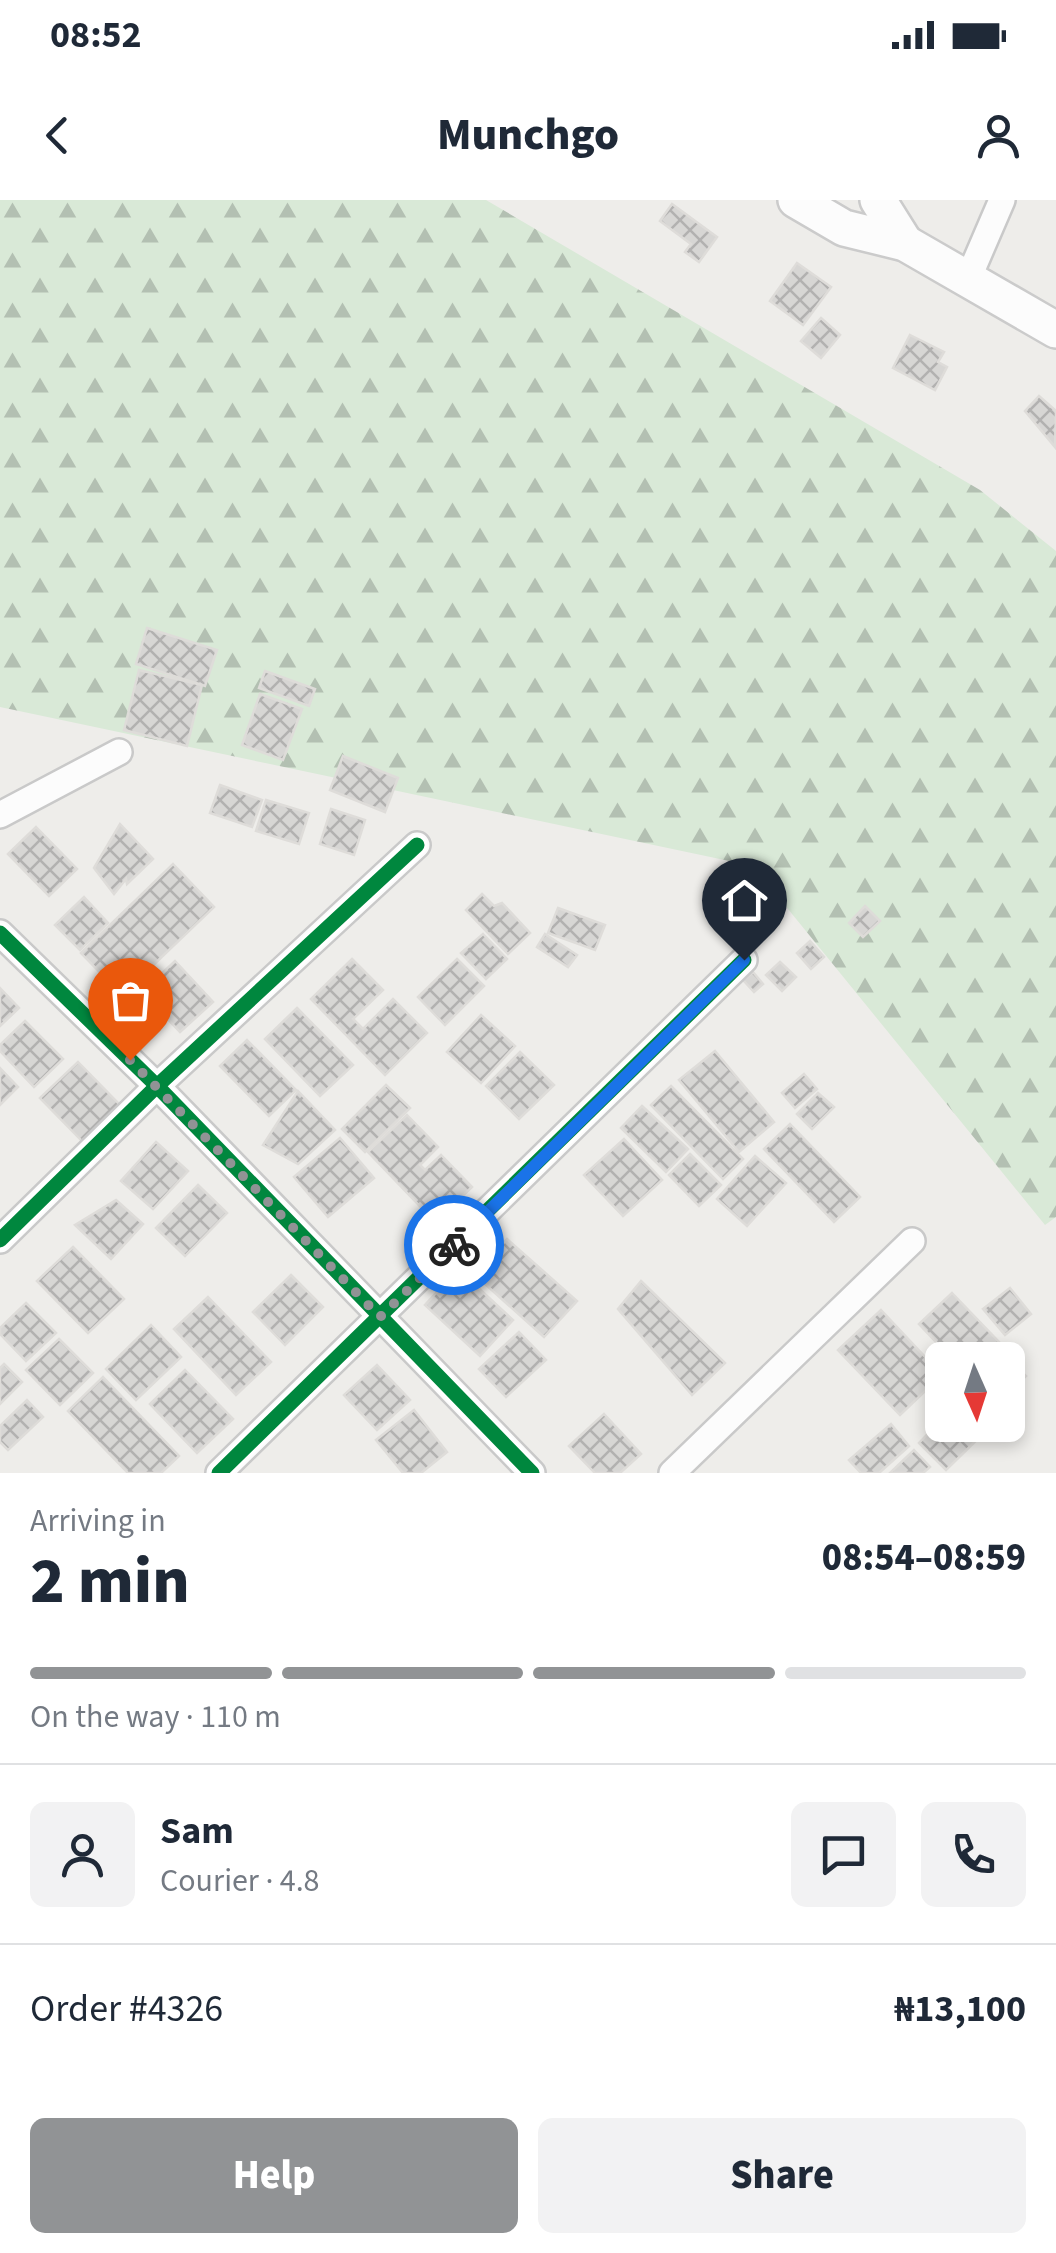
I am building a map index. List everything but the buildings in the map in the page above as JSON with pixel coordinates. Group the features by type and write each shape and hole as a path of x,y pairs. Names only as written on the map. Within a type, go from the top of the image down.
{"street":[{"path":"796,200 844,228 905,242 1056,330"},
{"path":"878,200 905,242"},
{"path":"968,279 1002,200"},
{"path":"0,815 119,752"},
{"path":"0,1240 157,1086 417,845"},
{"path":"0,933 157,1086 532,1473"},
{"path":"219,1473 744,960"},
{"path":"672,1473 912,1241"}],"green space":[{"path":"0,200 486,200 980,490 1056,551 1056,1217 1045,1225 753,866 0,707"}],"cycle path":[{"path":"0,1240 157,1086 417,845"},
{"path":"0,933 157,1086 532,1473"},
{"path":"219,1473 744,960"}],"way so far":[{"path":"130,1060 380,1317 454,1245"}],"route":[{"path":"454,1245 744,960"}]}
